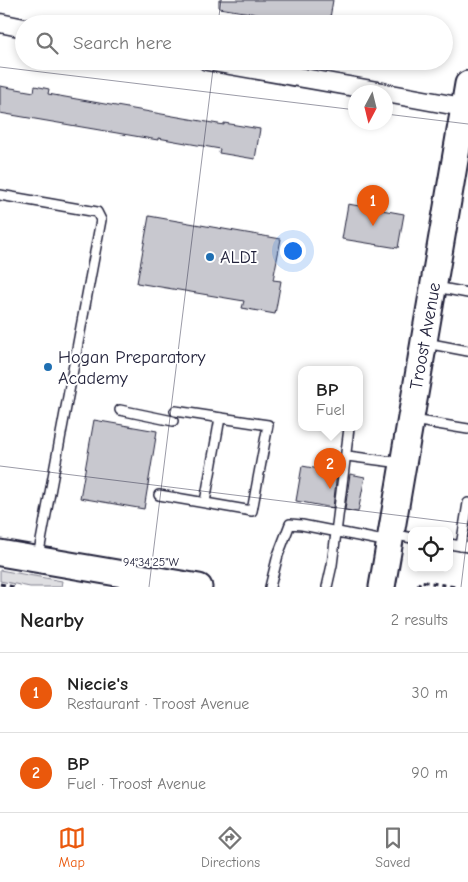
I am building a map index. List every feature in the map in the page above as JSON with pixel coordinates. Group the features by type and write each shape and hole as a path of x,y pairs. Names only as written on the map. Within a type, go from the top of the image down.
{"main road":[{"name":"Troost Avenue","path":"382,587 398,538 403,463 467,100"},
{"path":"0,553 199,587"}],"street":[{"path":"0,23 15,26"},
{"path":"257,70 348,86"},
{"path":"393,94 467,100"}],"lane":[{"path":"0,195 97,212 101,220 38,560"},
{"path":"433,287 468,293"},
{"path":"424,343 468,351"},
{"path":"120,410 173,421"},
{"path":"159,495 252,511 268,425 175,411"},
{"path":"205,502 220,418"},
{"path":"410,420 468,429"},
{"path":"327,587 349,431"},
{"path":"346,456 403,463"},
{"path":"465,546 468,503"},
{"path":"270,587 278,555 290,524 398,538"}],"path":[{"path":"418,587 420,580 456,587"},
{"path":"0,584 14,587"}],"shaded area":[{"path":"0,570 62,581 61,587 30,587 0,581"}],"building":[{"path":"219,0 333,0 330,15 262,15 219,8"},
{"path":"0,86 34,92 35,86 49,89 48,94 224,125 224,123 260,129 255,159 219,153 220,149 0,113"},
{"path":"348,204 404,214 398,248 342,239"},
{"name":"ALDI","path":"149,216 281,239 273,280 281,281 275,314 242,308 244,301 137,283"},
{"path":"94,420 157,431 144,509 80,498"},
{"path":"302,466 337,472 333,508 296,501"},
{"path":"350,474 365,477 358,512 345,510"}],"place":[{"name":"Niecie's","path":"373,226"},
{"name":"ALDI","path":"210,257"},
{"name":"Hogan Preparatory Academy","path":"48,367"},
{"name":"BP","path":"330,489"}]}
